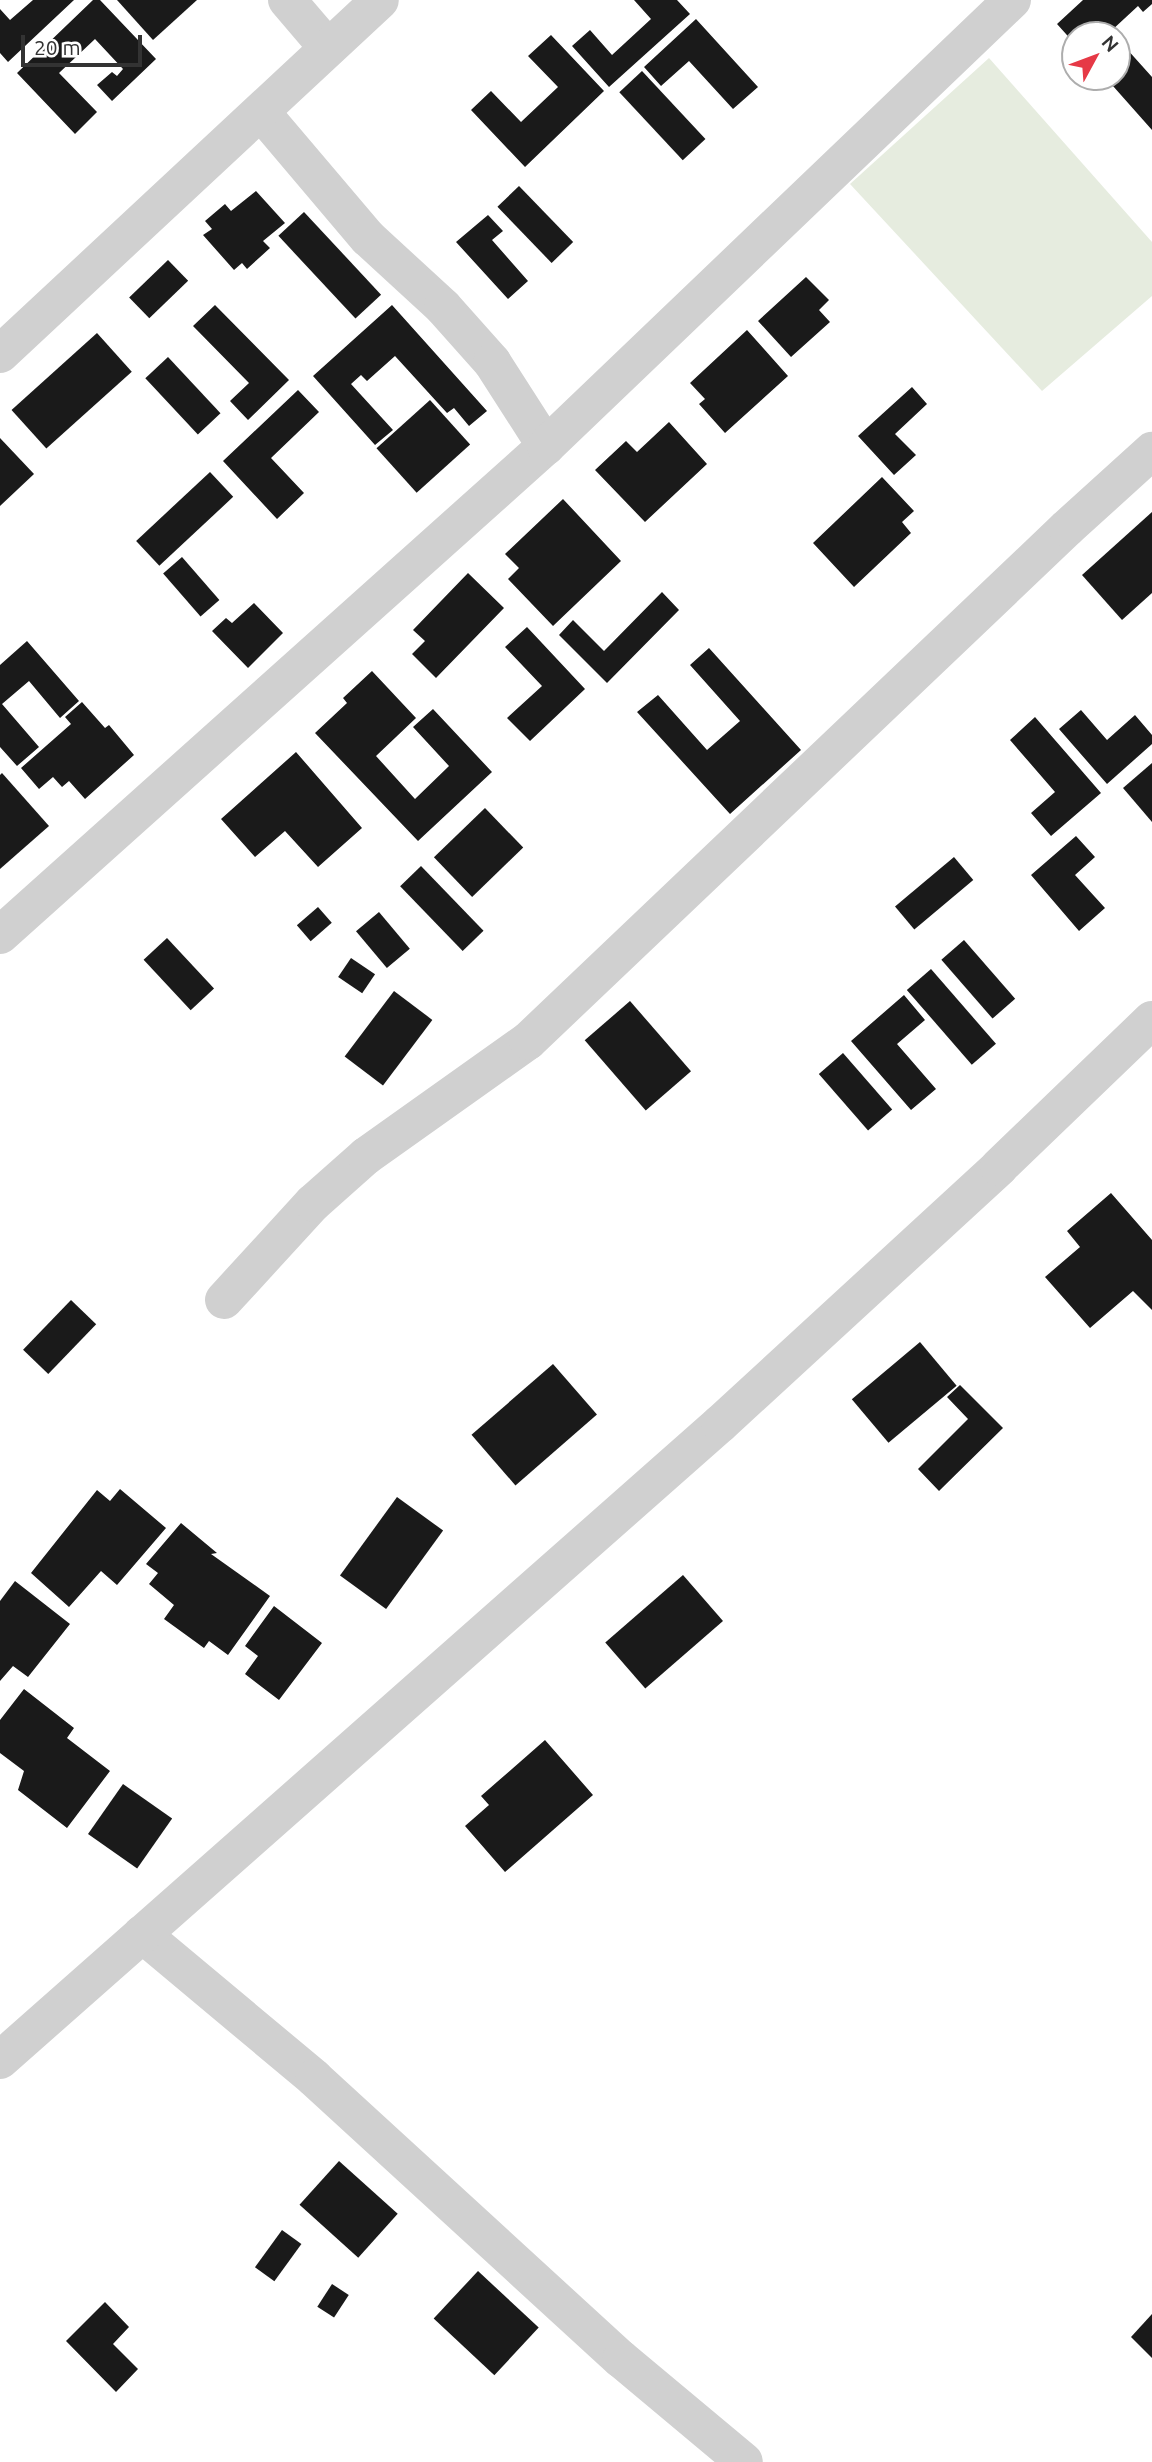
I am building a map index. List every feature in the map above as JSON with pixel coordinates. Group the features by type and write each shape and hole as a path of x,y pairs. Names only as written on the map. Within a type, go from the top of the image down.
{"street":[{"path":"287,0 328,48"},
{"path":"0,354 380,0"},
{"path":"0,935 546,446 1012,0"},
{"path":"261,112 368,238 443,307 492,362 546,446"},
{"path":"224,1300 313,1203 366,1156 528,1041 1047,547 1152,452"},
{"path":"0,2060 451,1665 720,1424 999,1167 1152,1020"},
{"path":"142,1934 314,2078 621,2359 744,2462"}],"shaded area":[{"path":"989,58 1152,242 1152,296 1042,391 850,184"}],"building":[{"path":"33,0 74,0 8,62 0,53 0,9 10,20"},
{"path":"93,0 100,0 156,59 112,101 97,85 112,72 117,76 123,69 95,39 59,73 97,112 75,134 17,73"},
{"path":"117,0 197,0 153,40"},
{"path":"634,0 677,0 690,14 609,87 572,46 590,30 612,55 651,19"},
{"path":"1083,0 1152,0 1152,4 1143,12 1138,6 1122,21 1061,21 1061,28 1057,24"},
{"path":"696,19 758,87 733,109 689,61 661,86 644,67"},
{"path":"551,35 604,91 525,167 471,110 491,91 521,122 558,87 528,56"},
{"path":"1131,54 1152,77 1152,130 1117,91 1131,91"},
{"path":"642,71 705,139 683,160 619,92"},
{"path":"519,186 573,242 552,263 497,207"},
{"path":"256,191 285,223 263,241 270,248 247,269 242,263 234,270 203,235 212,229 205,221 225,204 231,211"},
{"path":"304,212 381,295 355,319 278,236"},
{"path":"488,215 503,231 492,240 528,281 508,299 456,242"},
{"path":"168,260 188,281 149,318 129,298"},
{"path":"806,277 829,300 819,310 830,322 791,357 758,321"},
{"path":"215,305 289,380 248,420 230,401 249,383 193,326"},
{"path":"392,305 487,411 469,426 454,408 447,413 395,356 367,381 361,375 351,384 393,430 375,445 313,376"},
{"path":"747,330 788,376 725,433 699,404 705,399 690,383"},
{"path":"97,333 132,372 46,449 12,410"},
{"path":"168,357 221,413 198,434 145,378"},
{"path":"912,387 927,404 895,434 916,455 894,475 858,436"},
{"path":"298,390 319,412 271,458 304,493 277,519 223,461"},
{"path":"430,400 470,445 417,493 376,448"},
{"path":"669,422 707,464 645,522 595,470 626,441 637,452"},
{"path":"0,438 34,474 0,506"},
{"path":"210,472 233,497 159,566 136,541"},
{"path":"882,477 914,511 902,522 911,533 854,587 813,543"},
{"path":"563,499 621,561 553,626 508,579 519,568 505,554"},
{"path":"1152,512 1152,593 1122,620 1082,575"},
{"path":"182,557 219,600 201,616 163,573"},
{"path":"468,573 504,608 436,678 412,654 425,641 413,630"},
{"path":"662,592 679,610 607,683 559,635 573,620 604,651"},
{"path":"254,603 283,633 248,668 212,631 226,618 232,623"},
{"path":"527,627 585,689 530,741 507,718 542,686 505,647"},
{"path":"27,641 79,701 60,718 29,681 2,704 39,747 17,766 0,747 0,665"},
{"path":"709,648 801,750 730,814 637,712 658,695 707,750 740,721 690,665"},
{"path":"372,671 416,718 376,756 415,799 449,766 413,727 433,709 492,772 418,841 315,733 347,703 343,698"},
{"path":"82,702 105,728 109,725 134,755 85,799 69,781 62,787 53,777 39,789 21,768 71,724 65,717"},
{"path":"1081,710 1107,740 1135,715 1152,735 1152,744 1107,784 1059,729"},
{"path":"1035,717 1101,793 1051,836 1031,813 1055,792 1010,740"},
{"path":"296,752 362,828 318,867 285,831 255,857 221,819"},
{"path":"1152,763 1152,822 1123,788"},
{"path":"2,773 49,826 0,869 0,775"},
{"path":"485,808 523,848 472,897 434,857"},
{"path":"1076,836 1095,857 1075,875 1105,908 1079,931 1031,875"},
{"path":"954,857 973,880 914,929 895,906"},
{"path":"421,866 484,931 463,951 400,886"},
{"path":"318,907 332,923 311,941 297,925"},
{"path":"379,912 410,949 387,968 356,931"},
{"path":"167,938 214,988 191,1010 144,960"},
{"path":"964,940 1015,999 993,1019 941,960"},
{"path":"351,958 375,974 362,993 338,977"},
{"path":"931,969 996,1044 972,1065 907,990"},
{"path":"394,991 432,1020 383,1085 345,1056"},
{"path":"904,995 925,1020 897,1044 936,1089 911,1110 851,1041"},
{"path":"630,1001 691,1071 646,1111 585,1040"},
{"path":"843,1053 892,1110 868,1131 819,1074"},
{"path":"1111,1193 1152,1240 1152,1310 1133,1291 1090,1328 1045,1277 1080,1247 1067,1231"},
{"path":"71,1300 96,1324 48,1374 23,1350"},
{"path":"920,1342 957,1386 888,1443 852,1399"},
{"path":"553,1364 597,1415 515,1485 471,1435"},
{"path":"960,1385 1003,1428 939,1491 918,1469 968,1419 947,1397"},
{"path":"120,1489 166,1528 117,1585 101,1571 69,1607 31,1573 97,1490 110,1501"},
{"path":"397,1497 443,1531 386,1609 340,1575"},
{"path":"181,1523 217,1553 211,1554 270,1596 228,1655 209,1641 204,1648 164,1619 174,1605 149,1584 158,1573 146,1564"},
{"path":"683,1575 723,1621 645,1689 605,1643"},
{"path":"15,1581 70,1624 28,1677 13,1666 0,1681 0,1601"},
{"path":"274,1606 322,1643 279,1700 245,1674 258,1656 245,1646"},
{"path":"24,1689 74,1728 67,1738 110,1771 67,1828 18,1790 24,1771 0,1753 0,1720"},
{"path":"545,1740 593,1795 505,1872 465,1826 489,1805 481,1796"},
{"path":"123,1784 172,1818 137,1868 88,1834"},
{"path":"339,2161 398,2214 358,2258 300,2205"},
{"path":"282,2230 301,2244 274,2281 255,2267"},
{"path":"478,2271 539,2328 494,2375 434,2319"},
{"path":"332,2284 349,2295 334,2318 317,2307"},
{"path":"105,2302 129,2327 113,2344 138,2369 116,2392 66,2341"},
{"path":"1152,2314 1152,2358 1131,2337"}]}
